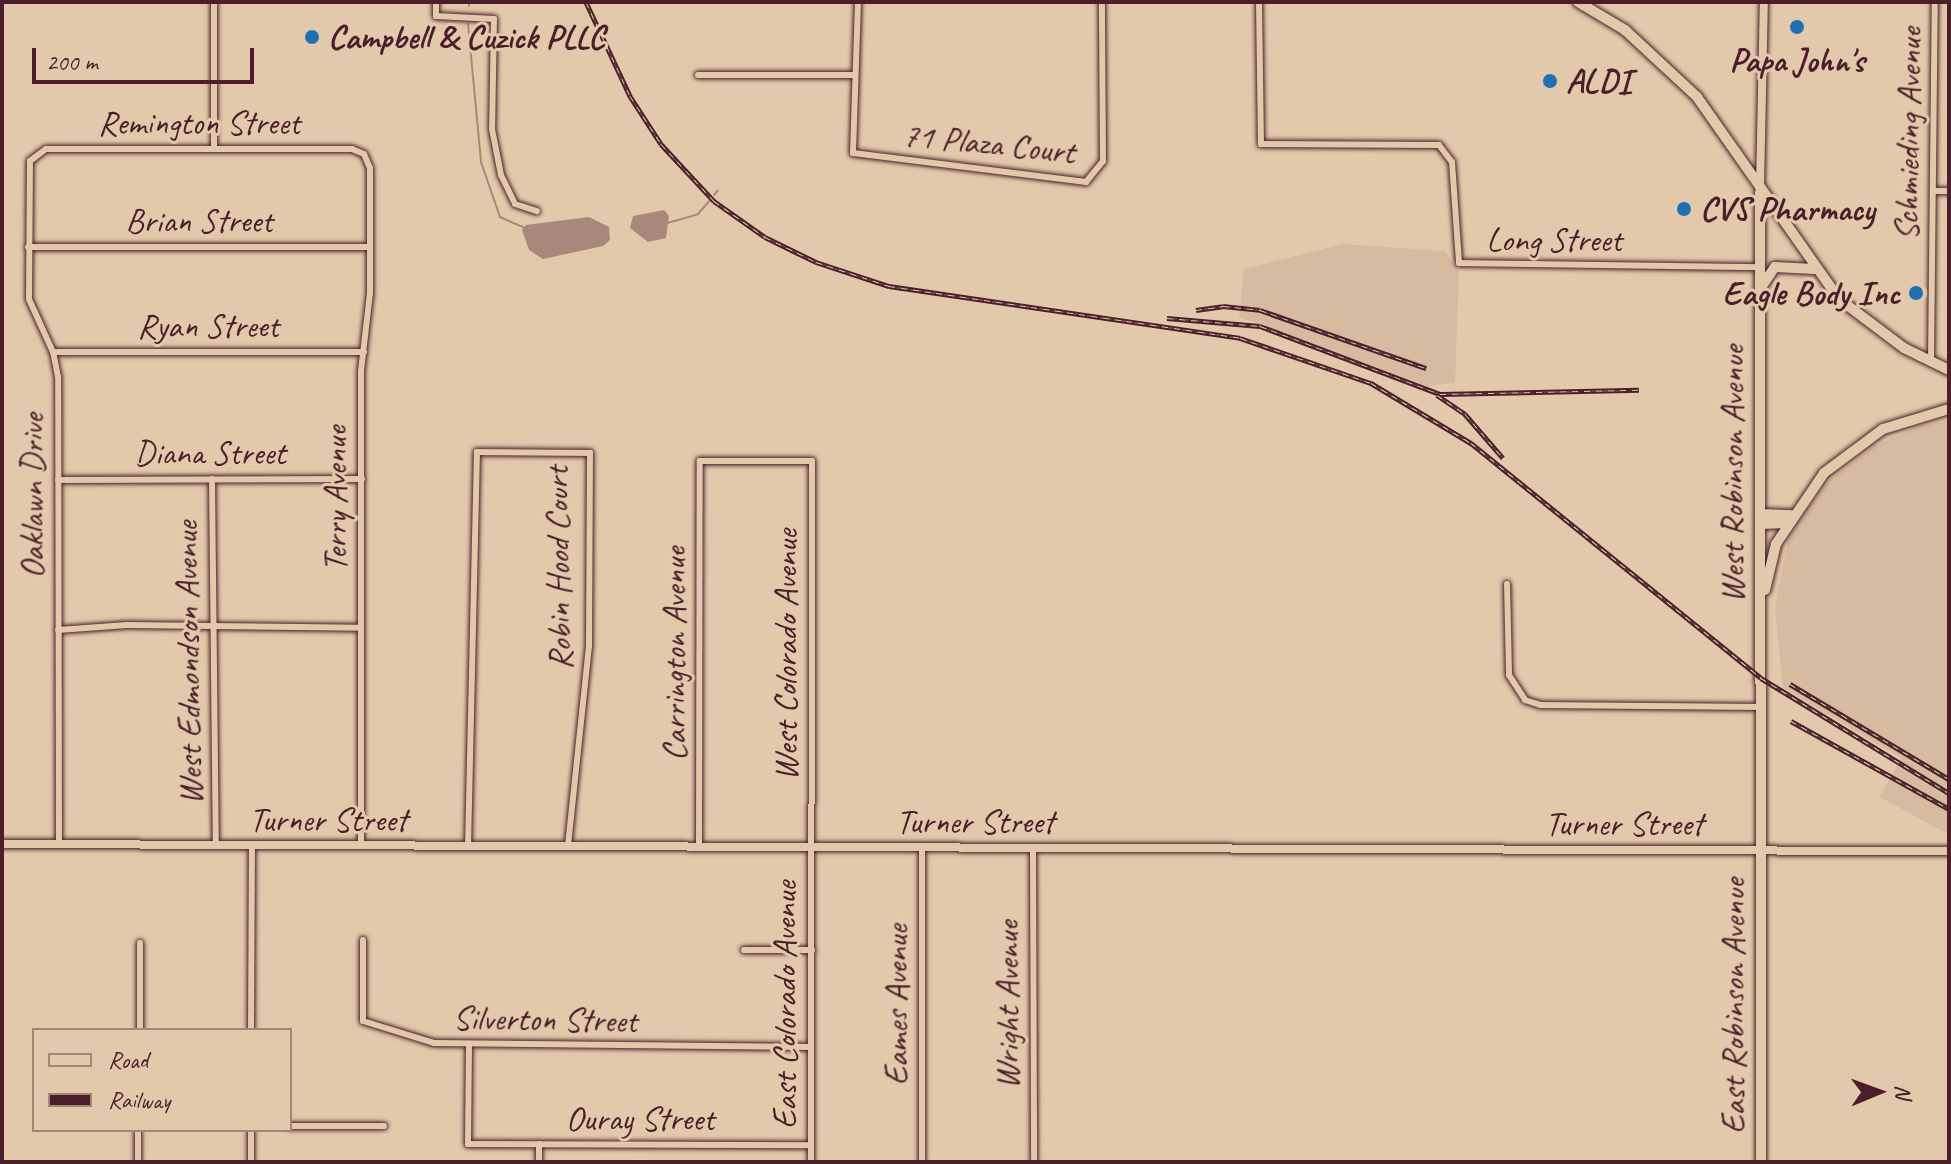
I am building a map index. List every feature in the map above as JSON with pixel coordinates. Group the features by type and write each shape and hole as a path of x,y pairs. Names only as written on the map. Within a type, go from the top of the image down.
{"highway":[{"path":"1578,2 1661,59 1697,97 1814,269 1851,308 1931,362 1949,370"},
{"name":"West Robinson Avenue","path":"1760,192 1761,851"},
{"path":"1759,300 1763,282 1775,267 1814,269"},
{"path":"1760,611 1776,544 1790,519 1824,473 1860,441 1903,420 1949,409"},
{"path":"1760,519 1790,519"},
{"name":"East Robinson Avenue","path":"1761,851 1761,1162"}],"street":[{"path":"214,2 214,149"},
{"path":"436,2 436,16 494,19 492,129 501,175 515,204 537,211"},
{"name":"71 Plaza Court","path":"858,2 853,153 1086,182 1103,161 1102,2"},
{"name":"Long Street","path":"1259,2 1261,144 1439,145 1452,162 1455,252 1463,265 1759,267"},
{"name":"West Robinson Avenue","path":"1760,192 1764,2"},
{"name":"Schmieding Avenue","path":"1931,362 1935,2"},
{"path":"698,75 855,75"},
{"name":"Remington Street","path":"34,154 46,149 352,149 364,154"},
{"name":"Oaklawn Drive","path":"34,154 28,168 29,299 53,352 58,480 59,845"},
{"name":"Terry Avenue","path":"361,846 362,479 370,247 370,168 364,154"},
{"path":"1933,191 1949,191"},
{"name":"Brian Street","path":"28,247 370,247"},
{"name":"Ryan Street","path":"53,352 364,352"},
{"name":"Robin Hood Court","path":"468,847 477,452 590,453 589,646 568,847"},
{"name":"Carrington Avenue","path":"699,848 700,461 812,461"},
{"name":"West Colorado Avenue","path":"812,461 812,848"},
{"name":"West Edmondson Avenue","path":"212,479 216,846"},
{"name":"Diana Street","path":"58,480 362,479"},
{"path":"1507,584 1509,675 1525,700 1540,705 1761,707"},
{"path":"58,630 361,628"},
{"name":"Turner Street","path":"2,844 1949,851"},
{"path":"251,1028 252,846"},
{"name":"Wright Avenue","path":"1033,847 1034,1162"},
{"name":"East Colorado Avenue","path":"811,1162 812,848"},
{"name":"Eames Avenue","path":"922,848 922,1162"},
{"name":"Silverton Street","path":"363,940 363,1021 434,1043 469,1046 811,1047"},
{"path":"140,943 140,1028"},
{"path":"744,950 812,950"},
{"name":"Ouray Street","path":"469,1046 468,1144 811,1145"},
{"path":"292,1126 384,1126"},
{"path":"138,1132 138,1162"},
{"path":"251,1132 251,1162"},
{"path":"539,1144 539,1162"}],"shaded area":[{"path":"664,210 669,216 666,238 648,242 630,228 633,216"},
{"path":"589,217 609,227 610,240 603,246 543,259 529,250 522,230 526,225"},
{"path":"1343,244 1445,251 1459,272 1455,383 1426,386 1239,317 1244,269"},
{"path":"1949,421 1949,825 1946,833 1880,797 1901,758 1783,688 1775,608 1788,540 1825,484 1874,446 1920,426"}],"waterway":[{"path":"468,2 469,6"},
{"path":"468,24 481,162 500,217 527,229"},
{"path":"714,195 718,190"},
{"path":"664,224 698,214 710,200"}],"railway":[{"path":"586,2 630,96 661,144 714,201 765,237 816,262 889,286 1240,338 1371,383 1471,443 1761,678 1949,793"},
{"path":"1196,310 1223,306 1260,310 1426,368"},
{"path":"1167,318 1260,326 1440,394 1639,390"},
{"path":"1437,395 1465,414 1503,458"},
{"path":"1790,684 1949,779"},
{"path":"1791,721 1949,809"}],"place":[{"name":"Papa John's","path":"1797,27"},
{"name":"Campbell & Cuzick PLLC","path":"312,37"},
{"name":"ALDI","path":"1550,81"},
{"name":"CVS Pharmacy","path":"1684,209"},
{"name":"Eagle Body Inc","path":"1916,293"}]}
